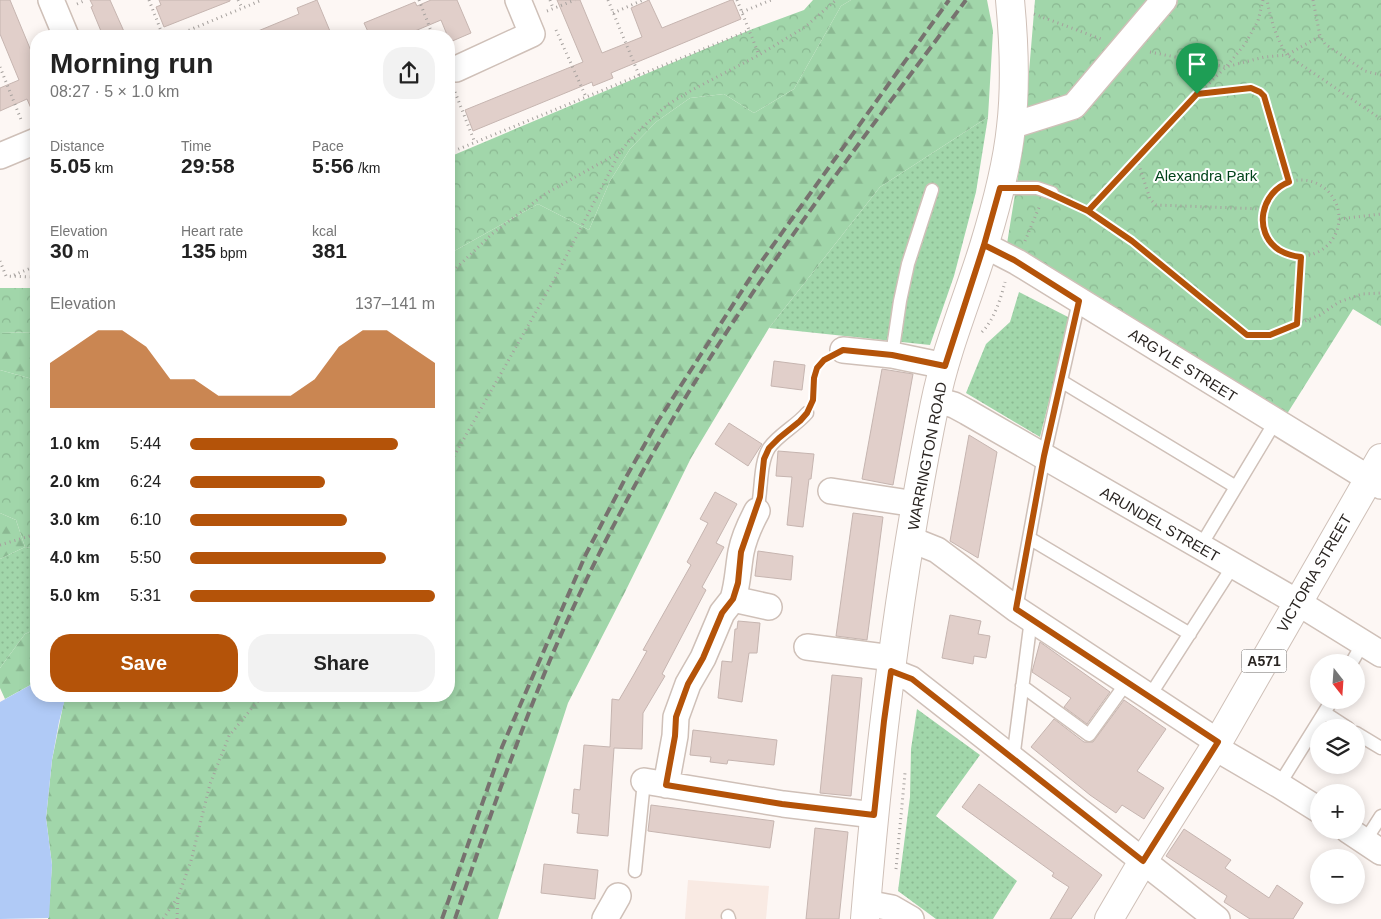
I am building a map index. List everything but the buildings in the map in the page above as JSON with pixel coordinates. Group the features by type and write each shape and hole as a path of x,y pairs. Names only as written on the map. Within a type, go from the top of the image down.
{"main road":[{"name":"WARRINGTON ROAD","path":"866,911 884,721 916,504 936,400 945,366 984,245 1000,188 1012,126 1018,6"},
{"name":"VICTORIA STREET","path":"1109,919 1216,744 1297,602 1377,474"}],"street":[{"path":"51,0 64,30"},
{"path":"1012,126 1074,106 1164,0"},
{"path":"455,75 532,34 531,10"},
{"path":"0,156 30,143"},
{"name":"ARGYLE STREET","path":"984,245 1014,260 1275,422 1377,474"},
{"path":"843,350 892,355 945,366"},
{"name":"ARUNDEL STREET","path":"936,400 954,405 967,412 1297,602 1366,653"},
{"path":"831,492 916,504"},
{"path":"756,510 746,533 741,552 738,583 733,599 722,613 703,658 688,684 676,717 675,736 655,783 782,804 874,815"},
{"path":"910,543 922,544 937,550 1024,614 1216,744 1310,804"},
{"path":"733,599 769,607"},
{"path":"807,647 892,664 1217,919"},
{"path":"604,919 618,896"},
{"path":"866,911 892,908 911,919"}],"lane":[{"path":"1000,188 1038,188 1052,193"},
{"path":"892,355 908,264 932,190"},
{"path":"1013,759 1022,686 1029,538 1044,456 1079,301"},
{"path":"1061,381 1236,487"},
{"path":"756,510 760,497 764,459 769,448 807,413"},
{"path":"1200,547 1275,422"},
{"path":"1029,538 1190,634"},
{"path":"1149,697 1233,566"},
{"path":"1022,686 1089,734 1127,682"},
{"path":"1280,785 1326,709"},
{"path":"1324,713 1334,719"},
{"path":"1365,738 1381,748"},
{"path":"635,871 655,783"},
{"path":"1365,841 1381,816"}],"path":[{"path":"149,0 161,30"},
{"path":"238,0 242,8"},
{"path":"189,30 262,0"},
{"path":"419,0 432,30"},
{"path":"550,0 553,8"},
{"path":"531,10 553,8 575,0"},
{"path":"608,0 640,75"},
{"path":"613,13 643,0"},
{"path":"737,0 759,55"},
{"path":"742,12 770,0"},
{"path":"455,454 554,280 620,152 635,134 667,105 805,28 836,0"},
{"path":"1265,0 1271,23 1279,43 1287,55 1381,119"},
{"path":"1088,211 1197,94 1226,67 1245,44 1258,21 1265,0"},
{"path":"1313,0 1320,36 1325,44 1365,71 1381,74"},
{"path":"1018,6 1124,48 1226,67 1264,57 1287,55 1320,36"},
{"path":"531,10 552,20"},
{"path":"555,28 586,97"},
{"path":"455,151 750,30"},
{"path":"0,67 30,135"},
{"path":"455,79 475,143"},
{"path":"1197,94 1251,88 1260,92 1264,96 1289,182"},
{"path":"455,269 493,234 545,194 620,152"},
{"path":"1137,159 1150,199 1156,205 1264,209"},
{"path":"1306,180 1318,184 1329,191 1336,202 1339,227 1334,238 1326,248 1315,254 1301,257 1290,255 1278,249 1269,240 1264,229 1262,216 1272,193 1289,182 1306,180"},
{"path":"1052,193 1088,211 1132,241 1247,335 1270,335 1320,315 1339,302 1362,294 1381,293"},
{"path":"1339,219 1381,214"},
{"path":"1297,324 1301,257"},
{"path":"0,261 6,276 30,276"},
{"path":"11,276 30,268"},
{"path":"807,413 813,400 814,378 817,368 824,360 843,350"},
{"path":"0,545 30,536"},
{"path":"163,919 178,897 191,861 210,784 229,736 257,702"},
{"path":"177,919 178,897"}],"shaded area":[{"path":"688,880 769,886 766,919 685,919"}],"green space":[{"path":"813,0 851,0 841,6 794,89 754,113 724,94 690,98 656,122 630,149 610,181 589,230 538,204 455,251 455,154 750,30 804,10"},
{"path":"851,0 987,0 993,31 988,117 880,187 769,328 691,458 568,703 498,919 48,919 52,865 46,818 52,760 64,702 455,702 455,251 538,204 589,230 610,181 630,149 656,122 690,98 724,94 754,113 794,89 841,6"},
{"name":"Alexandra Park","path":"1035,0 1381,0 1381,326 1353,309 1280,425 1006,250 1023,144"},
{"path":"988,117 976,192 954,276 930,345 769,328 880,187"},
{"path":"0,288 30,288 30,332 0,333"},
{"path":"1019,292 1070,318 1040,437 966,393 986,344 1010,322"},
{"path":"30,332 30,378 0,370 0,333"},
{"path":"0,370 30,378 30,548 25,547 16,520 0,513"},
{"path":"0,513 16,520 25,547 0,559"},
{"path":"25,547 30,548 30,632 25,634 0,668 0,559"},
{"path":"30,632 30,685 5,699 0,688 0,668 25,634"},
{"path":"917,709 980,755 936,816 1017,881 993,919 936,919 898,891 910,797 911,749"}],"water":[{"path":"30,685 30,702 64,702 52,760 46,818 52,865 49,918 0,919 0,702"}],"railway":[{"path":"442,919 502,747 586,554 625,479 658,421 756,269 949,0"},
{"path":"455,919 500,789 550,660 605,542 636,484 702,371 773,263 966,0"}],"route":[{"path":"1197,94 1088,211 1038,188 1000,188 984,245 945,366 892,355 843,350 824,360 817,368 814,378 813,400 807,413 769,448 764,459 760,497 741,552 738,583 733,599 722,613 703,658 688,684 676,717 675,736 666,785 782,804 874,815 891,671 912,679 1143,861 1218,742 1016,609 1044,456 1079,301 1014,260 984,245 1000,188 1038,188 1052,193 1088,211 1132,241 1247,335 1270,335 1297,324 1301,257 1290,255 1278,249 1269,240 1264,229 1262,216 1265,204 1272,193 1289,182 1264,96 1251,88 1197,94"}]}
